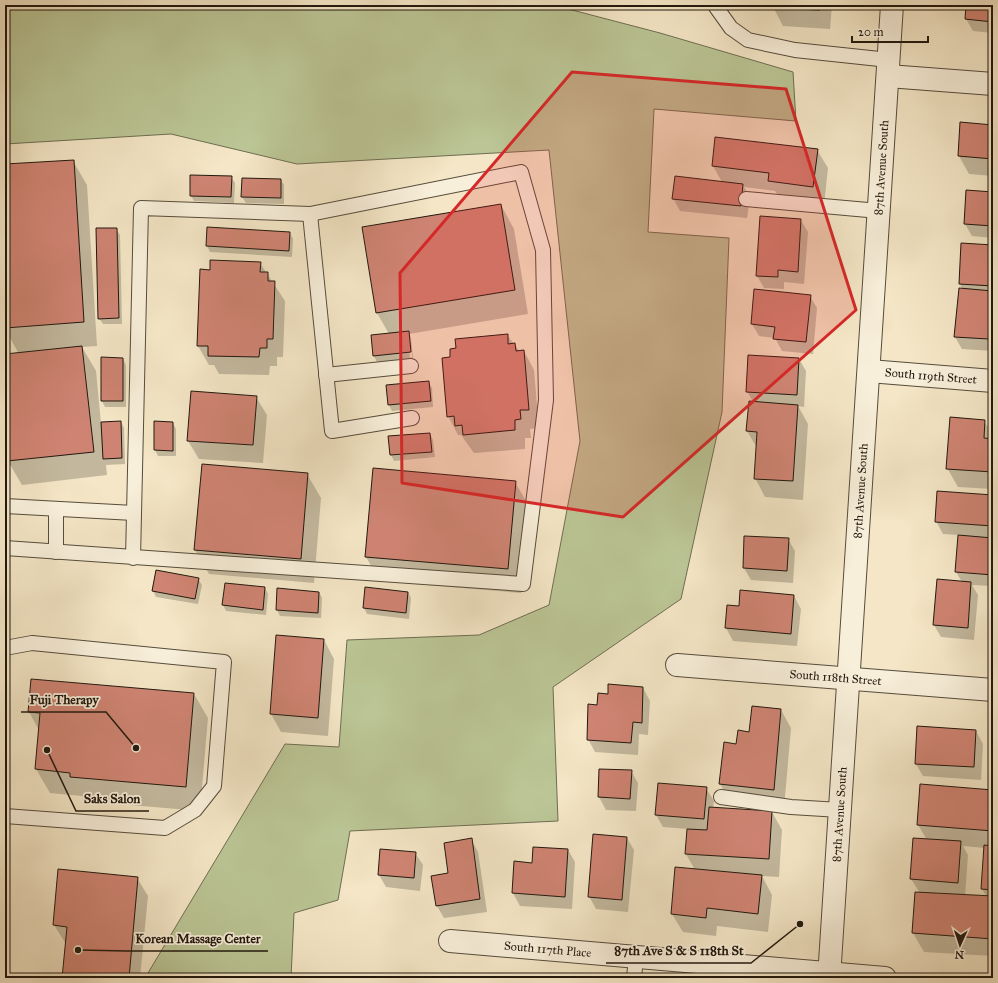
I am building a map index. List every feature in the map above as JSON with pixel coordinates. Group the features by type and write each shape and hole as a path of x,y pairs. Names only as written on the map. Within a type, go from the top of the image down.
{"street":[{"name":"87th Avenue South","path":"829,976 892,5"},
{"path":"889,68 993,84"},
{"name":"South 119th Street","path":"869,371 993,381"},
{"name":"South 118th Street","path":"677,665 849,680 993,690"},
{"name":"South 117th Place","path":"450,941 635,968 885,978"}],"lane":[{"path":"716,7 731,28 748,40 889,68"},
{"path":"5,548 133,558 523,584 546,400 543,250 521,172 310,214 141,208 133,558"},
{"path":"746,199 879,211"},
{"path":"310,214 332,431 412,418"},
{"path":"326,375 411,366"},
{"path":"5,506 134,513"},
{"path":"56,509 56,552"},
{"path":"5,648 32,644 224,662 214,786 195,810 165,828 5,816"},
{"path":"721,797 791,807 840,810"}],"highlighted area":[{"path":"572,72 786,89 856,310 623,517 402,483 400,273"}],"green space":[{"path":"5,5 553,5 660,33 793,72 796,121 654,109 648,232 729,238 722,412 681,599 553,687 558,821 350,831 338,900 294,913 291,978 145,978 285,744 339,747 347,640 479,635 549,605 580,441 549,150 297,164 171,134 5,144"}],"building":[{"path":"771,5 821,5 820,10 771,8"},
{"path":"966,5 993,5 993,22 965,19"},
{"path":"960,122 993,125 993,159 958,156"},
{"path":"715,137 818,149 813,187 768,181 769,173 712,166"},
{"path":"74,160 84,322 5,328 5,164"},
{"path":"190,175 232,176 231,197 190,196"},
{"path":"675,176 743,184 741,206 672,199"},
{"path":"242,178 281,179 281,198 241,197"},
{"path":"966,190 993,192 993,226 964,224"},
{"path":"501,204 515,290 376,313 362,227"},
{"path":"760,216 801,219 798,272 778,270 778,277 756,276"},
{"path":"207,227 290,232 289,251 206,246"},
{"path":"96,228 117,228 119,318 98,319"},
{"path":"961,243 993,245 993,286 959,284"},
{"path":"210,260 261,262 260,272 268,272 268,281 275,281 273,339 267,339 267,348 260,348 259,357 208,356 208,346 197,346 200,269 210,270"},
{"path":"959,288 993,291 989,339 954,337"},
{"path":"754,289 811,295 806,342 773,339 775,327 751,324"},
{"path":"409,331 411,352 373,356 371,335"},
{"path":"508,334 508,344 515,343 516,351 524,350 529,410 520,410 521,419 515,420 515,430 463,435 462,425 455,426 454,416 447,417 442,358 450,357 450,349 456,348 455,339"},
{"path":"82,346 94,452 7,461 5,445 5,354"},
{"path":"748,355 799,358 797,395 746,392"},
{"path":"101,357 123,358 123,401 101,401"},
{"path":"429,381 431,401 388,405 386,385"},
{"path":"191,391 257,396 253,445 187,441"},
{"path":"749,401 798,405 793,481 754,479 757,432 746,431"},
{"path":"950,417 985,420 984,438 993,439 993,472 946,469"},
{"path":"121,421 122,458 103,459 101,422"},
{"path":"154,421 173,422 173,451 154,450"},
{"path":"430,433 432,452 390,455 388,436"},
{"path":"202,464 308,473 301,559 194,550"},
{"path":"373,468 516,481 508,569 365,557"},
{"path":"937,491 993,495 993,526 935,522"},
{"path":"958,535 993,538 993,575 955,572"},
{"path":"744,536 789,538 787,571 743,568"},
{"path":"156,570 199,578 195,599 152,591"},
{"path":"937,579 971,582 968,628 933,625"},
{"path":"225,583 265,587 263,610 222,605"},
{"path":"365,587 408,592 406,613 363,608"},
{"path":"277,588 319,592 318,613 276,610"},
{"path":"740,590 794,595 791,634 725,628 727,605 739,606"},
{"path":"276,635 324,639 318,718 270,714"},
{"path":"31,679 194,693 186,787 70,777 70,773 35,769 40,713 28,712"},
{"path":"608,684 643,687 642,723 633,722 631,743 587,740 588,704 597,705 598,693 608,694"},
{"path":"752,706 781,709 774,790 719,784 724,742 736,744 738,730 749,732"},
{"path":"917,726 976,730 974,767 915,764"},
{"path":"599,769 632,770 630,799 598,797"},
{"path":"658,783 707,787 704,819 655,815"},
{"path":"920,784 993,790 993,831 917,825"},
{"path":"709,807 772,811 769,859 685,854 687,829 707,830"},
{"path":"593,834 627,837 622,900 588,897"},
{"path":"472,838 480,899 436,906 431,876 448,873 444,843"},
{"path":"913,838 961,841 958,883 910,879"},
{"path":"984,845 993,846 993,890 981,889"},
{"path":"533,847 568,849 565,897 512,893 514,861 532,863"},
{"path":"380,849 416,852 414,878 378,875"},
{"path":"675,867 762,875 758,914 707,908 706,918 671,914"},
{"path":"58,869 138,877 129,978 62,978 67,927 53,925"},
{"path":"915,892 993,896 993,939 912,933"}],"place":[{"name":"Fuji Therapy","path":"136,748"},
{"name":"Saks Salon","path":"47,750"},
{"name":"87th Ave S & S 118th St","path":"800,924"},
{"name":"Korean Massage Center","path":"78,950"}]}
